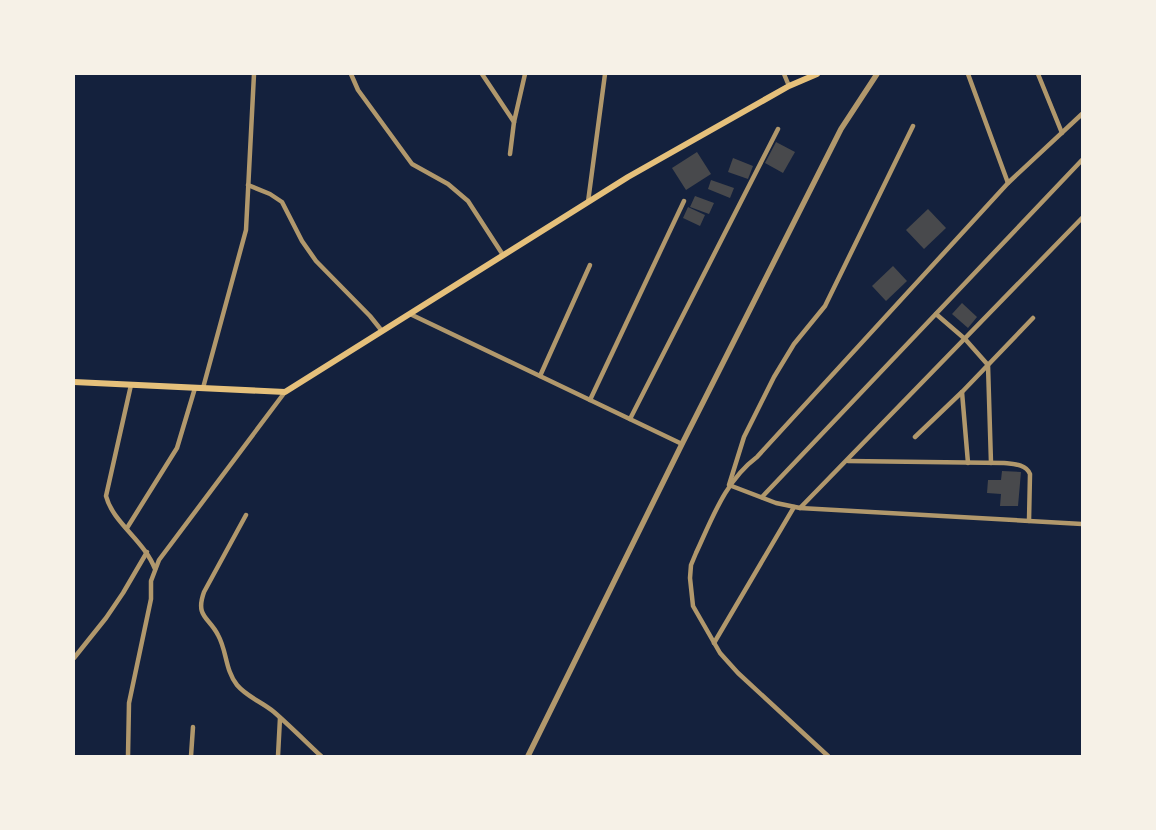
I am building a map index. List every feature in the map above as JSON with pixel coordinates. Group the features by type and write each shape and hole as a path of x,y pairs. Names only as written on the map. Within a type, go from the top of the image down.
{"main road":[{"path":"74,382 285,392 628,177 789,86 817,74"}],"street":[{"path":"203,388 246,230 254,74"},
{"path":"351,74 358,90 412,164 448,184 468,201 503,255"},
{"path":"482,74 514,122"},
{"path":"510,154 514,122 525,74"},
{"path":"588,202 605,74"},
{"path":"784,74 789,86"},
{"path":"528,756 682,444 841,129 877,74"},
{"path":"968,74 1008,183"},
{"path":"1038,74 1062,133"},
{"path":"729,485 757,457 1008,183 1082,114"},
{"path":"828,756 732,667 714,643 693,606 690,578 691,565 729,485 744,437 774,377 794,344 825,306 913,126"},
{"path":"630,419 778,129"},
{"path":"762,497 1082,160"},
{"path":"248,185 270,194 282,202 302,241 316,261 370,316 382,331"},
{"path":"590,400 684,201"},
{"path":"800,508 1082,218"},
{"path":"540,376 590,265"},
{"path":"410,314 682,444"},
{"path":"936,314 965,339 988,365 992,463"},
{"path":"915,437 962,392 1033,318"},
{"path":"131,385 106,496 114,513 147,552 155,569"},
{"path":"127,528 177,448 195,388"},
{"path":"128,756 130,703 151,599 151,581 155,569 167,546 285,392"},
{"path":"962,392 968,463"},
{"path":"847,461 1015,464 1028,469 1030,474 1029,521"},
{"path":"729,485 800,508 1082,524"},
{"path":"714,643 794,507"},
{"path":"246,515 204,592 201,610 205,620 217,632 221,640 229,672 237,685 280,718 321,756"},
{"path":"74,658 123,594 147,552"},
{"path":"278,756 280,718"},
{"path":"190,756 193,727"}],"building":[{"path":"776,142 795,152 783,173 765,163"},
{"path":"697,152 711,174 686,190 672,168"},
{"path":"733,158 753,166 748,179 728,172"},
{"path":"711,180 734,188 730,198 708,189"},
{"path":"695,196 714,203 709,214 690,207"},
{"path":"688,207 705,215 700,226 683,218"},
{"path":"928,209 946,228 924,249 906,230"},
{"path":"893,266 907,281 886,301 872,286"},
{"path":"962,303 977,317 968,328 952,314"},
{"path":"1002,471 1021,472 1018,506 1000,506 1001,494 987,493 988,480 1001,480"}]}
